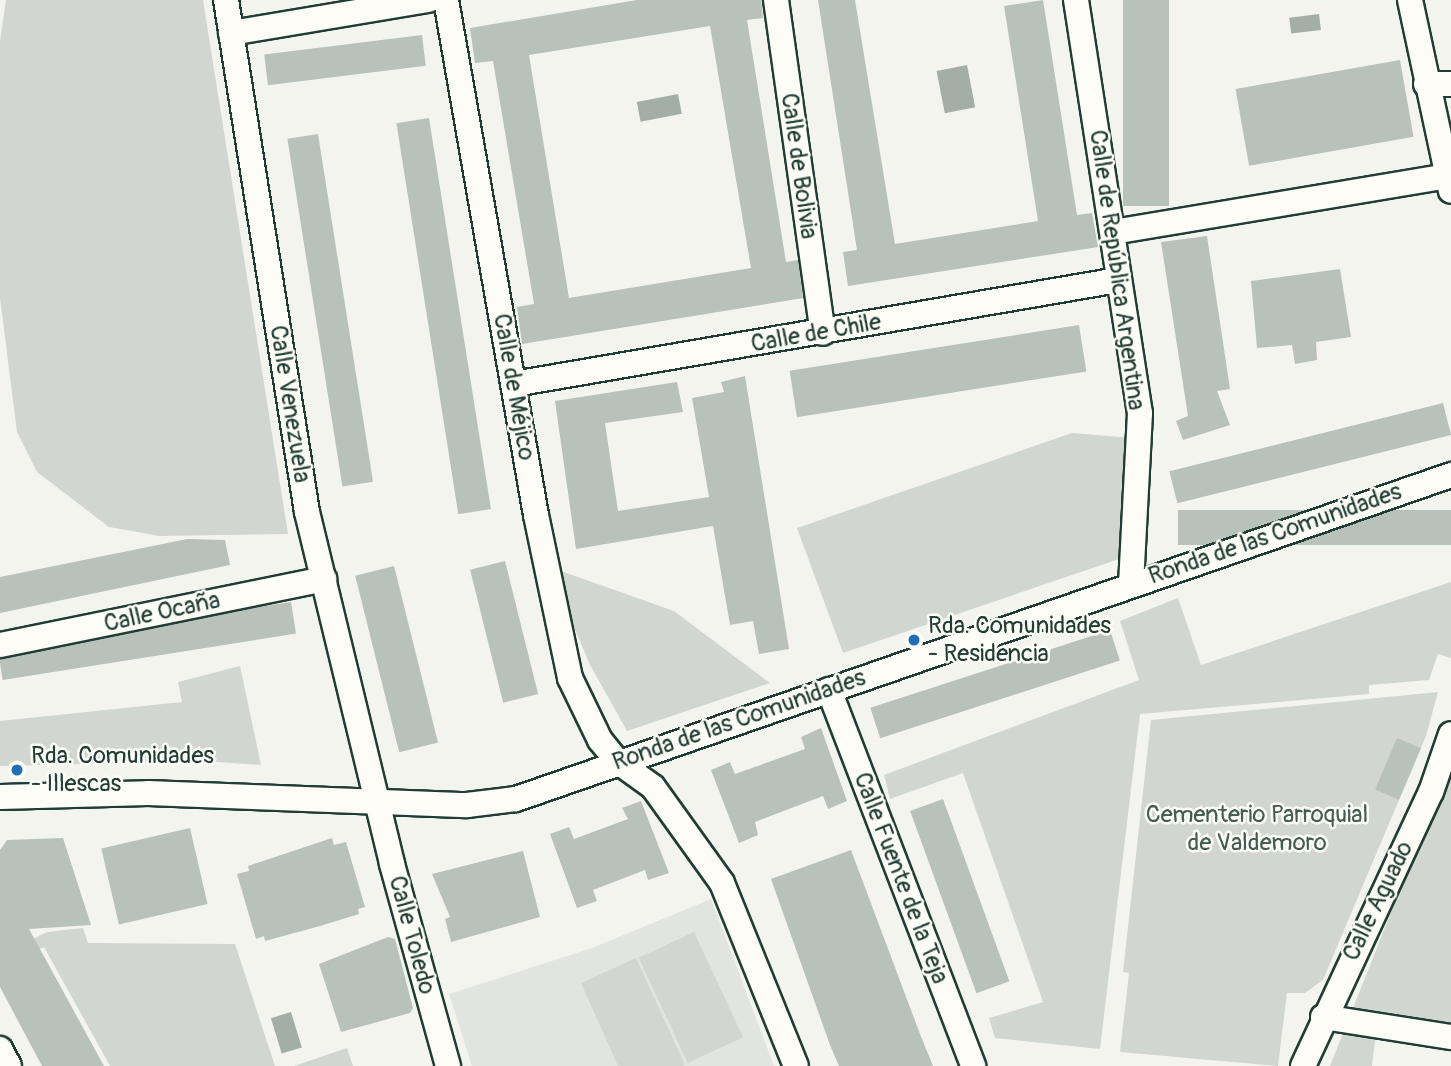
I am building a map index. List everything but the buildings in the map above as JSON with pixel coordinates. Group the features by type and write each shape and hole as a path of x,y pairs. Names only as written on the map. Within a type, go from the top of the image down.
{"street":[{"name":"Calle Venezuela","path":"226,0 307,512 378,803"},
{"path":"231,33 428,0"},
{"name":"Calle de Méjico","path":"446,0 514,384 570,678 600,740 617,761 653,788 722,883 796,1066"},
{"name":"Calle de Bolivia","path":"776,0 823,332"},
{"name":"Calle de República Argentina","path":"1076,0 1140,413 1131,584"},
{"path":"1112,232 1449,185 1410,0"},
{"path":"1426,84 1451,84"},
{"name":"Calle de Chile","path":"514,384 1118,280"},
{"name":"Ronda de las Comunidades","path":"0,797 148,793 467,805 516,799 617,761 1451,475"},
{"name":"Calle Ocaña","path":"0,645 324,579"},
{"name":"Calle Fuente de la Teja","path":"828,690 973,1066"},
{"name":"Calle Aguado","path":"1303,1066 1322,1017 1431,792 1451,734"},
{"name":"Calle Toledo","path":"378,803 448,1066"},
{"path":"1322,1017 1451,1037"},
{"path":"0,1049 9,1066"}],"shaded area":[{"path":"1319,14 1321,30 1291,34 1289,18"},
{"path":"967,65 975,107 945,113 937,71"},
{"path":"678,94 682,114 641,122 637,102"},
{"path":"711,899 774,1066 472,1066 449,994 592,948"},
{"path":"291,1012 302,1047 282,1054 271,1018"}],"green space":[{"path":"6,0 203,0 288,534 159,536 109,527 37,472 17,432 0,298 0,41"},
{"path":"1072,433 1133,438 1125,557 843,653 797,528"},
{"path":"561,571 674,611 770,683 627,731 590,665 566,608"},
{"path":"1451,582 1451,658 1438,654 1429,680 1369,685 1369,694 1140,714 1100,1049 995,1038 989,1018 1043,1002 963,773 890,799 884,775 1139,680 1120,621 1178,598 1201,665"},
{"path":"240,666 261,765 203,761 0,766 0,721 182,702 178,682"},
{"name":"Cementerio Parroquial de Valdemoro","path":"1438,692 1426,736 1323,980 1305,993 1287,993 1278,1066 1120,1052 1129,973 1123,972 1151,720"},
{"path":"1451,761 1451,1028 1378,1016 1372,1066 1330,1066"},
{"path":"83,928 88,943 235,944 275,1066 110,1066 44,947 0,968 0,955 47,932"},
{"path":"694,932 743,1037 688,1063 639,958"},
{"path":"636,958 685,1065 618,1066 581,983"},
{"path":"347,1048 353,1066 294,1066"}],"place":[{"name":"Rda. Comunidades - Residencia","path":"914,640"},
{"name":"Rda. Comunidades - Illescas","path":"17,770"}]}
